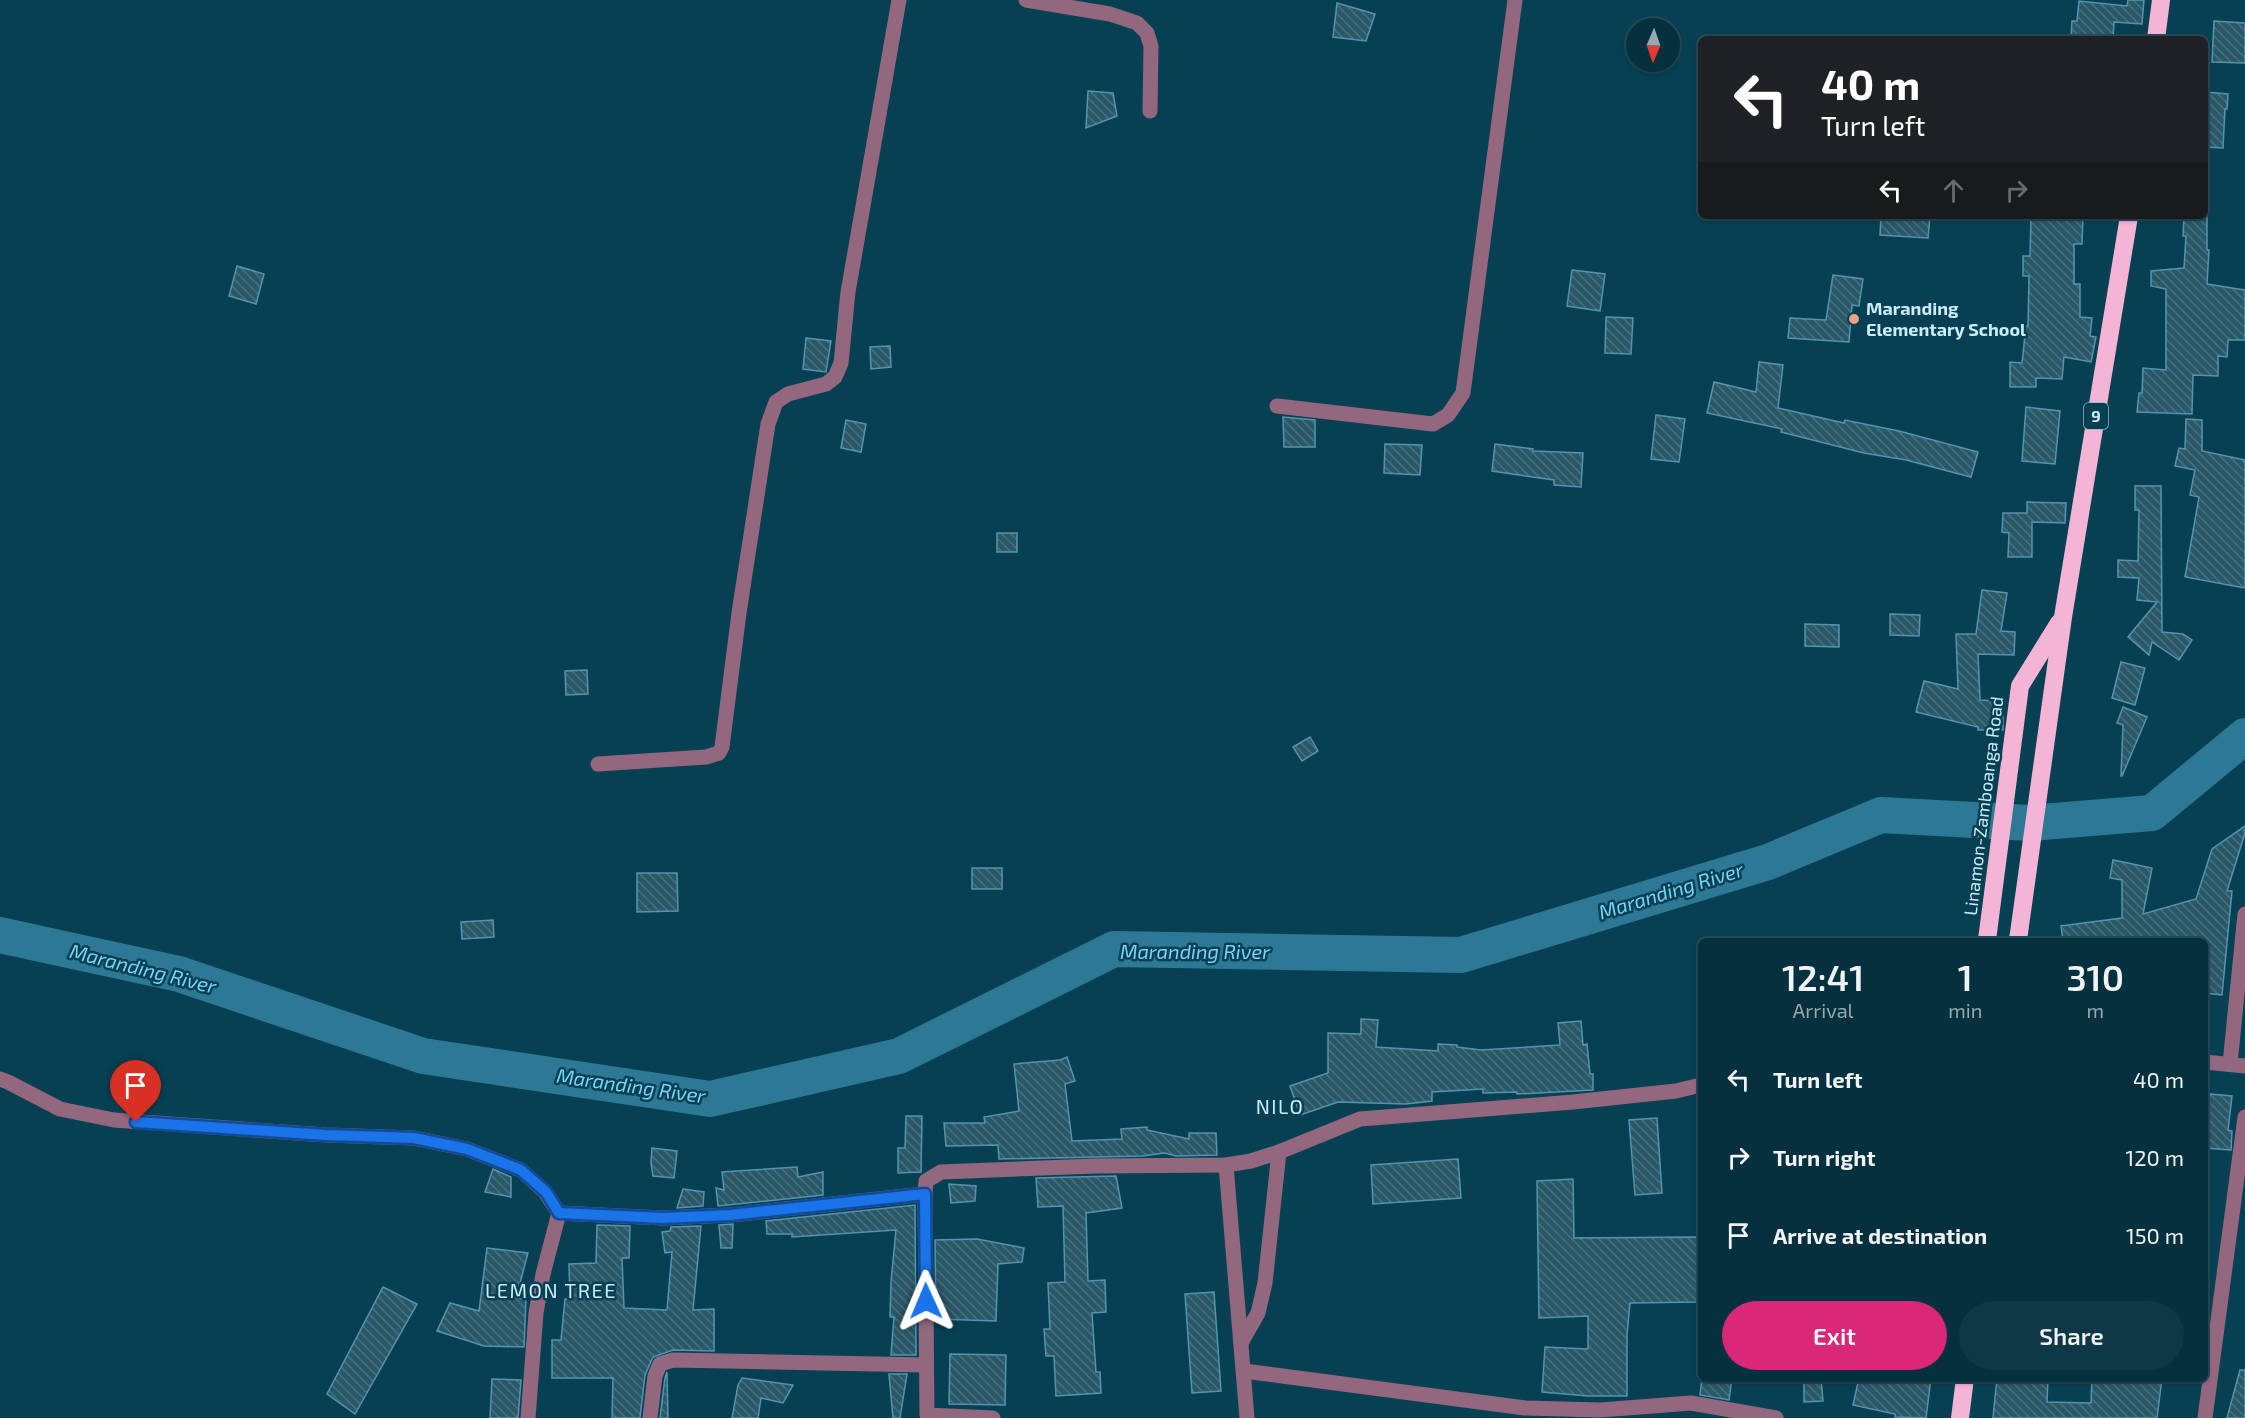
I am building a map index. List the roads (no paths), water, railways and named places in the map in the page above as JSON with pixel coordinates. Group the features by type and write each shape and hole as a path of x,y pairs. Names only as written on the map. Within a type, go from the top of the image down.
{"highway":[{"path":"2156,36 2160,0"},
{"name":"Linamon-Zamboanga Road","path":"2018,938 2063,617 2129,219"},
{"name":"Linamon-Zamboanga Road","path":"1987,938 2020,686 2063,617"},
{"path":"1960,1418 1964,1382"}],"street":[{"path":"598,765 706,758 719,753 722,747 739,613 768,424 776,402 788,394 826,384 835,377 841,363 848,292 899,0"},
{"path":"1026,0 1110,14 1137,23 1147,33 1151,45 1150,111"},
{"path":"1277,406 1433,424 1448,415 1462,393 1515,0"},
{"path":"2208,1062 2238,1065 2245,914"},
{"path":"0,1079 67,1112 114,1120 326,1135 414,1138 467,1149 521,1170 546,1192 559,1213 543,1274 536,1313 528,1418"},
{"path":"993,1418 926,1416 925,1194 926,1181 941,1172 1095,1166 1226,1166 1279,1152 1360,1119 1573,1102 1676,1091 1698,1086"},
{"path":"2205,1418 2245,1117"},
{"path":"1241,1343 1258,1313 1265,1283 1279,1152"},
{"path":"1226,1166 1247,1418"},
{"path":"559,1213 663,1218 730,1215 925,1194"},
{"path":"650,1418 655,1376 660,1364 673,1360 926,1365"},
{"path":"1244,1371 1526,1408 1601,1410 1691,1403 1776,1418"}],"waterway":[{"name":"Maranding River","path":"0,935 179,974 423,1056 710,1099 899,1056 1114,949 1461,955 1768,862 1881,815 2030,823 2152,813 2245,736"}],"place":[{"name":"Maranding Elementary School","path":"1854,319"}],"district":[{"name":"NILO","path":"1280,1107"},
{"name":"LEMON TREE","path":"551,1291"}]}
